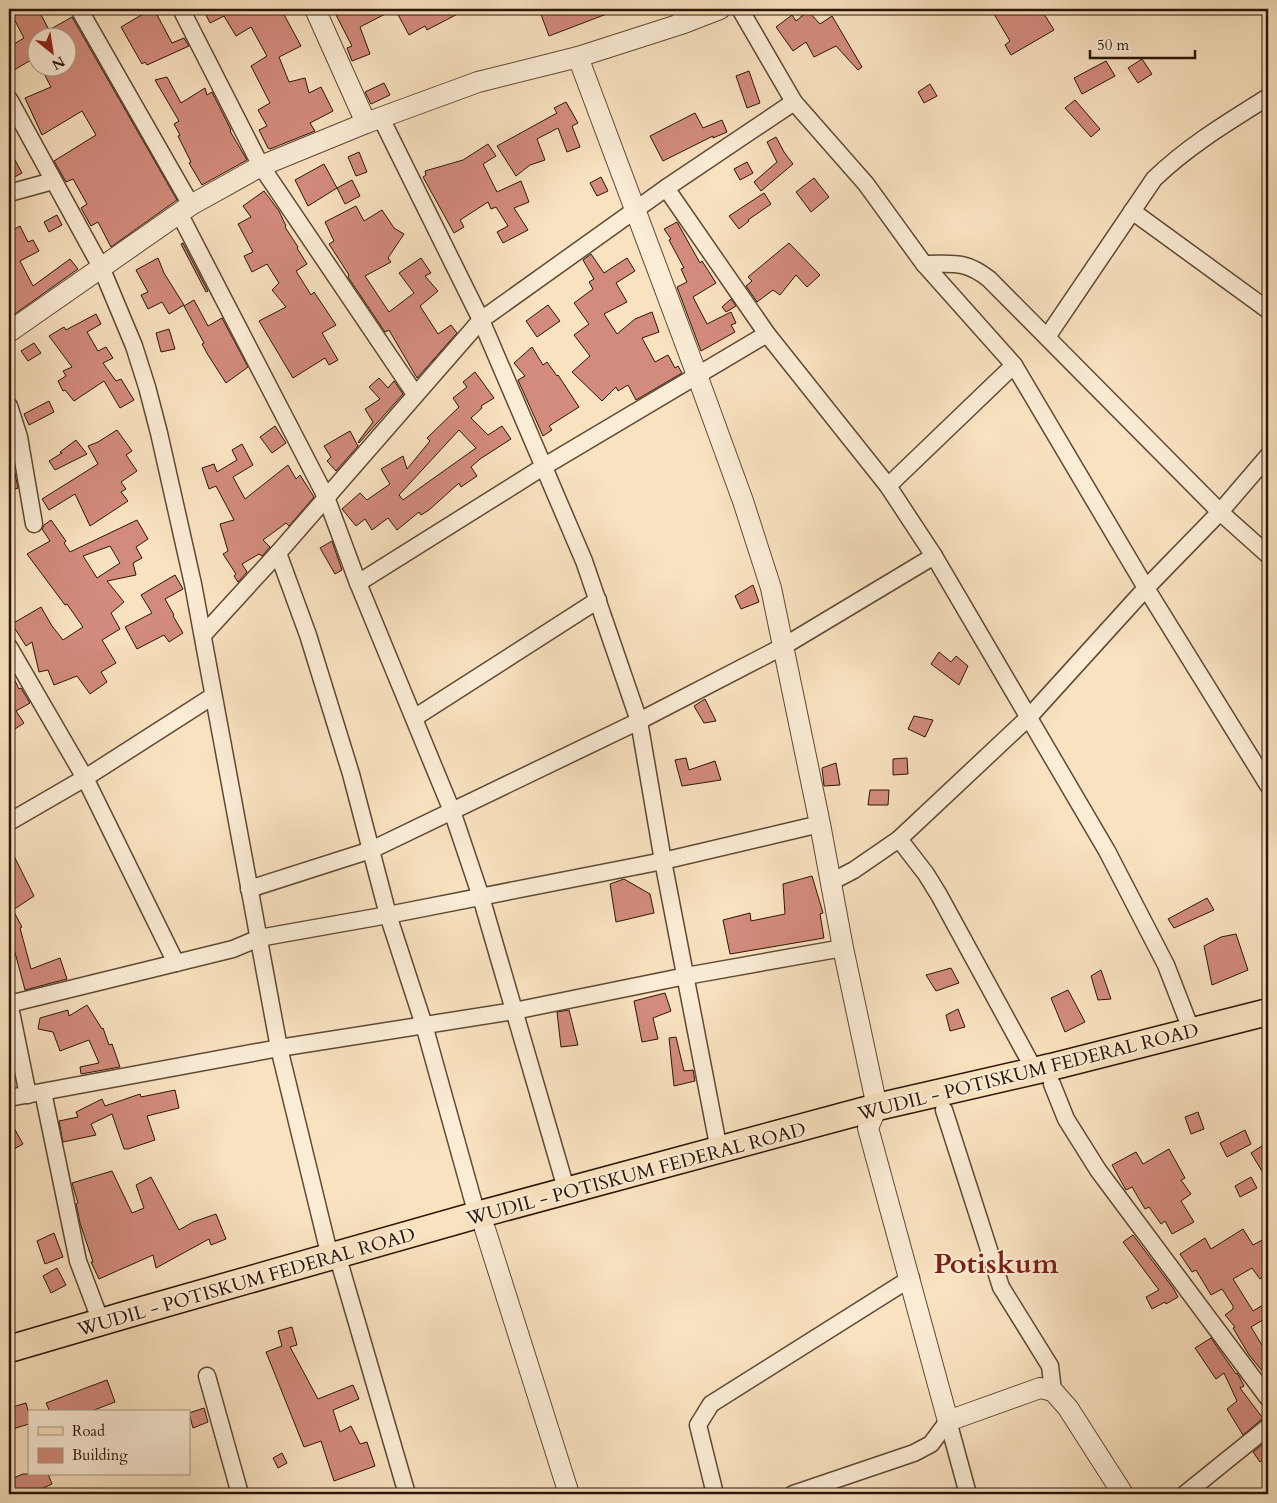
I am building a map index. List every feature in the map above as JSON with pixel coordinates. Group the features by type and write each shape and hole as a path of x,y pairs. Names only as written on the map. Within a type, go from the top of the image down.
{"main road":[{"name":"WUDIL - POTISKUM FEDERAL ROAD","path":"481,1222 567,1192 719,1150 873,1118 944,1110 1192,1032 1268,1012"},
{"name":"WUDIL - POTISKUM FEDERAL ROAD","path":"9,1349 101,1322 335,1262 873,1118 1044,1077 1268,1028"},
{"name":"WUDIL - POTISKUM FEDERAL ROAD","path":"9,1364 335,1262"}],"street":[{"path":"79,9 185,209 326,497 358,583 452,811 481,898 567,1192"},
{"path":"181,9 261,166 415,394"},
{"path":"315,9 481,320 570,529 598,600 639,721 663,861 719,1150"},
{"path":"9,332 185,209 261,166 478,82 578,57 682,16 720,9"},
{"path":"740,9 794,102 866,184 924,264 1014,365 1146,588 1268,784"},
{"path":"578,57 698,375 743,501 770,588 784,646 820,824 873,1118 911,1279 968,1494"},
{"path":"1047,337 1154,180 1174,160 1211,132 1268,97"},
{"path":"9,99 102,268 134,346 147,387 160,433 203,635 279,1048 335,1262 407,1494"},
{"path":"203,635 481,320 666,188 794,102"},
{"path":"9,193 53,181"},
{"path":"666,188 767,334 888,486 934,556 1112,860 1166,965 1192,1032"},
{"path":"1132,211 1268,310"},
{"path":"924,264 962,264 977,269 989,279 1220,512 1268,555"},
{"path":"358,583 544,467 767,334"},
{"path":"888,486 1014,365"},
{"path":"9,406 19,437 34,524"},
{"path":"831,882 854,870 899,839 1029,717 1146,588 1220,512 1268,456"},
{"path":"278,552 324,686 351,774 388,915 424,1025 481,1222 569,1494"},
{"path":"250,889 371,850 639,721 784,646 934,556"},
{"path":"414,718 598,600"},
{"path":"9,647 85,778 176,963"},
{"path":"10,820 85,778 213,696"},
{"path":"101,1322 78,1261 35,1094 9,1003 234,949 259,938 481,898 663,861 820,824"},
{"path":"899,839 926,874 939,895 1044,1077 1066,1119 1098,1170 1268,1398"},
{"path":"9,1098 279,1048 514,1011 686,976 842,948"},
{"path":"944,1110 1001,1287 1050,1366 1053,1391 1068,1408 1123,1494"},
{"path":"715,1494 698,1425 711,1404 911,1279"},
{"path":"207,1376 240,1494"},
{"path":"792,1494 914,1453 931,1444 948,1422 1040,1388 1053,1391"},
{"path":"1185,1494 1268,1427"}],"building":[{"path":"19,9 38,9 48,28 28,28 28,62 14,70 9,61 9,47 24,38 11,13"},
{"path":"140,9 154,9 172,43 184,38 189,46 147,65 145,62 142,64 121,27 143,14"},
{"path":"203,9 281,9 301,46 279,57 289,82 305,78 309,93 321,87 333,111 310,123 315,131 270,149 268,148 259,130 267,126 258,110 270,103 251,66 267,56 251,27 236,36 224,16 210,23"},
{"path":"333,9 395,9 360,27 370,54 352,61 347,48 352,46"},
{"path":"395,9 467,9 427,30 425,26 409,35"},
{"path":"539,9 616,9 617,10 549,36"},
{"path":"991,9 1041,9 1054,30 1011,55 1005,45 1010,41"},
{"path":"808,11 820,24 832,16 862,67 858,70 836,46 814,57 806,42 793,51 776,27 792,15 796,21"},
{"path":"72,17 177,200 111,247 98,222 91,226 81,208 87,204 73,179 66,182 54,161 96,135 82,111 42,135 25,98 51,87 46,78 78,78 78,28 53,28"},
{"path":"1142,59 1152,74 1138,83 1128,68"},
{"path":"1106,61 1115,76 1082,94 1074,78"},
{"path":"749,71 760,103 747,108 736,76"},
{"path":"167,77 181,103 205,88 207,95 212,92 230,131 247,160 202,185 189,163 191,162 178,136 180,135 174,124 179,121 155,80"},
{"path":"384,83 390,95 371,104 365,92"},
{"path":"930,84 937,96 924,103 918,92"},
{"path":"1075,100 1100,129 1091,137 1065,108"},
{"path":"566,102 578,123 572,126 580,147 567,152 558,128 537,139 545,160 530,165 516,176 497,146 557,113 554,108"},
{"path":"695,113 703,128 722,120 727,132 713,138 713,136 663,161 650,136"},
{"path":"776,137 793,164 761,191 754,182 777,162 767,142"},
{"path":"488,144 496,156 483,164 497,192 521,181 529,202 514,208 528,230 503,243 497,232 508,226 496,207 491,209 488,202 460,220 464,227 454,233 423,177 426,175 425,171 463,160"},
{"path":"9,149 22,173 9,180"},
{"path":"359,152 367,172 356,176 348,157"},
{"path":"747,162 753,173 740,180 734,169"},
{"path":"324,164 337,188 308,206 295,180"},
{"path":"601,177 608,191 597,196 590,183"},
{"path":"814,178 829,197 811,212 796,192"},
{"path":"352,180 360,196 345,204 337,188"},
{"path":"264,191 279,211 285,227 307,264 296,271 311,295 314,292 336,325 322,333 338,360 329,365 325,358 293,378 259,321 286,307 272,290 279,283 267,264 252,272 244,256 253,252 238,224 251,217 243,206"},
{"path":"764,193 771,204 748,220 739,229 729,216"},
{"path":"356,206 364,221 382,210 394,228 404,234 388,258 391,262 365,276 389,312 414,293 399,273 421,258 431,273 425,276 438,291 420,306 438,334 451,325 457,333 417,378 389,330 385,332 348,277 349,275 329,244 334,241 325,222"},
{"path":"57,215 62,225 49,232 44,222"},
{"path":"677,222 700,263 702,261 716,283 693,297 707,324 731,312 736,323 731,325 735,332 701,351 677,287 687,282 681,269 684,268 669,240 671,239 664,229"},
{"path":"20,226 28,242 33,240 39,251 20,261 33,286 70,259 78,269 9,318 9,273 12,271 9,267 9,232"},
{"path":"183,243 208,291 206,292 181,244"},
{"path":"789,243 820,275 807,287 796,275 780,295 773,290 757,302 746,286 752,281 748,277"},
{"path":"591,254 604,273 627,258 635,271 616,283 627,302 604,314 617,334 635,319 652,312 659,332 642,338 655,362 668,355 675,368 678,366 682,373 636,400 628,385 618,391 616,387 602,401 572,372 590,356 574,335 589,324 574,303 593,289 589,282 594,279 583,260"},
{"path":"158,258 164,273 184,305 169,314 162,302 148,309 141,295 148,292 136,270"},
{"path":"731,299 736,306 726,312 722,307"},
{"path":"194,300 208,326 222,318 248,367 226,383 202,344 204,343 184,306"},
{"path":"548,305 560,321 537,337 526,321"},
{"path":"96,314 101,324 87,332 98,351 106,347 113,358 103,363 116,381 121,379 134,400 120,408 104,381 74,401 65,390 63,391 58,381 66,376 63,371 72,367 49,336 64,327 66,330"},
{"path":"169,329 175,349 161,352 156,333"},
{"path":"34,343 41,353 28,361 21,351"},
{"path":"532,347 543,365 547,362 558,375 579,407 549,426 552,430 543,436 518,380 525,376 514,363"},
{"path":"475,372 494,398 481,406 482,408 471,418 488,435 502,426 511,439 471,467 477,476 461,487 459,483 429,510 421,515 419,512 397,530 388,518 372,530 365,519 356,526 342,509 360,493 367,500 390,484 381,469 403,456 407,469 430,441 427,438 459,407 453,398 467,387 463,382","holes":["459,430 476,448 403,500 399,495"]},
{"path":"379,378 388,388 394,381 403,394 359,443 373,422 365,409 380,399 369,387"},
{"path":"49,401 54,412 29,425 24,414"},
{"path":"275,426 286,443 272,453 260,437"},
{"path":"117,430 132,451 126,455 137,471 121,482 126,489 121,492 128,501 90,526 75,494 49,510 42,499 98,464 88,446"},
{"path":"350,431 358,446 336,471 327,461 331,457 324,446"},
{"path":"76,440 87,454 55,470 49,461 62,453 60,452"},
{"path":"242,444 253,465 233,477 245,499 288,465 296,479 300,475 314,497 289,526 286,523 263,540 270,547 262,556 259,554 242,564 247,572 238,582 234,576 236,574 223,554 228,551 220,524 234,520 216,486 209,489 202,468 214,464 217,472 237,460 232,450"},
{"path":"14,469 18,488 13,490 9,484 9,471"},
{"path":"51,520 66,541 64,543 70,552 137,520 148,539 136,547 142,558 133,563 136,575 107,581 124,602 111,613 120,629 102,640 116,663 101,672 107,682 90,694 77,676 54,685 48,670 39,672 32,642 26,646 12,624 41,607 63,640 83,627 27,554 50,541 42,529","holes":["110,546 120,563 97,578 83,556"]},
{"path":"332,541 342,570 335,574 320,548"},
{"path":"175,575 183,589 165,599 183,633 169,642 164,635 137,649 125,627 152,613 141,595"},
{"path":"753,585 759,602 741,609 735,596"},
{"path":"939,652 951,662 956,656 968,666 959,685 931,664"},
{"path":"9,668 19,689 21,688 30,703 16,711 24,723 15,729 13,726 9,729"},
{"path":"705,699 716,721 704,723 694,706"},
{"path":"914,716 933,720 925,737 908,729"},
{"path":"686,758 689,770 715,761 721,780 682,786 675,760"},
{"path":"907,758 908,774 893,775 893,759"},
{"path":"836,763 840,785 824,786 822,768"},
{"path":"870,790 889,790 888,805 868,805"},
{"path":"9,846 34,896 13,910 22,927 20,928 31,969 60,958 67,979 25,990 9,930"},
{"path":"812,876 823,913 820,914 824,938 730,954 723,920 750,913 751,921 785,914 783,884"},
{"path":"624,879 650,894 654,913 616,922 610,884"},
{"path":"1207,898 1214,910 1174,928 1168,919"},
{"path":"1236,934 1248,970 1212,985 1204,946 1221,937"},
{"path":"951,968 959,983 936,991 926,975"},
{"path":"1101,970 1111,999 1098,1000 1091,976"},
{"path":"1068,990 1085,1022 1065,1032 1051,998"},
{"path":"665,993 671,1011 653,1018 658,1039 642,1042 634,1001"},
{"path":"87,1005 103,1028 109,1045 112,1044 120,1067 81,1074 80,1067 99,1063 89,1040 60,1051 53,1032 38,1029 40,1018 68,1010 69,1016"},
{"path":"958,1009 965,1027 950,1031 946,1015"},
{"path":"569,1010 578,1045 561,1047 557,1012"},
{"path":"676,1037 684,1071 693,1070 695,1081 674,1086 669,1038"},
{"path":"175,1090 179,1108 147,1116 155,1140 124,1149 112,1114 91,1124 96,1135 63,1142 59,1121 78,1117 76,1112 102,1099 105,1106 140,1094 141,1097"},
{"path":"1198,1112 1204,1129 1191,1134 1185,1117"},
{"path":"9,1119 23,1144 12,1150 9,1144"},
{"path":"1245,1130 1251,1144 1227,1157 1220,1143"},
{"path":"1268,1142 1268,1181 1251,1153"},
{"path":"1169,1149 1185,1178 1181,1180 1191,1194 1181,1201 1194,1222 1172,1234 1165,1221 1161,1224 1149,1207 1145,1209 1132,1187 1126,1190 1112,1165 1136,1152 1143,1164"},
{"path":"112,1171 132,1213 144,1208 136,1185 151,1177 179,1230 193,1222 216,1214 226,1239 211,1245 209,1239 156,1268 153,1255 99,1279 91,1262 93,1262 80,1223 76,1204 78,1203 72,1183"},
{"path":"1251,1177 1257,1188 1240,1197 1235,1186"},
{"path":"1243,1229 1253,1245 1268,1237 1268,1274 1260,1279 1252,1268 1233,1279 1253,1311 1268,1302 1268,1317 1251,1327 1268,1355 1268,1378 1249,1355 1233,1328 1235,1327 1225,1315 1233,1309 1233,1306 1222,1289 1211,1295 1196,1270 1192,1272 1180,1254 1205,1238 1211,1249"},
{"path":"54,1233 63,1257 45,1264 37,1241"},
{"path":"1133,1235 1178,1297 1152,1309 1146,1297 1159,1290 1123,1242"},
{"path":"57,1268 66,1285 51,1293 43,1276"},
{"path":"292,1327 297,1345 290,1347 318,1399 353,1385 359,1399 333,1410 340,1432 351,1426 360,1444 367,1442 375,1466 334,1481 321,1441 304,1447 266,1352 282,1346 278,1331"},
{"path":"1211,1338 1237,1373 1244,1386 1240,1388 1262,1417 1268,1413 1268,1417 1262,1419 1243,1435 1227,1409 1237,1401 1224,1373 1216,1379 1195,1348"},
{"path":"107,1380 115,1402 94,1410 49,1410 46,1403"},
{"path":"26,1403 28,1424 9,1430 9,1408"},
{"path":"204,1408 208,1422 193,1428 190,1413"},
{"path":"1268,1440 1268,1456 1260,1462 1253,1452"},
{"path":"282,1453 287,1463 278,1468 273,1458"},
{"path":"23,1474 28,1474 28,1476 49,1476 52,1484 30,1494 9,1494 9,1480"}],"district":[{"name":"Potiskum","path":"996,1263"}]}
